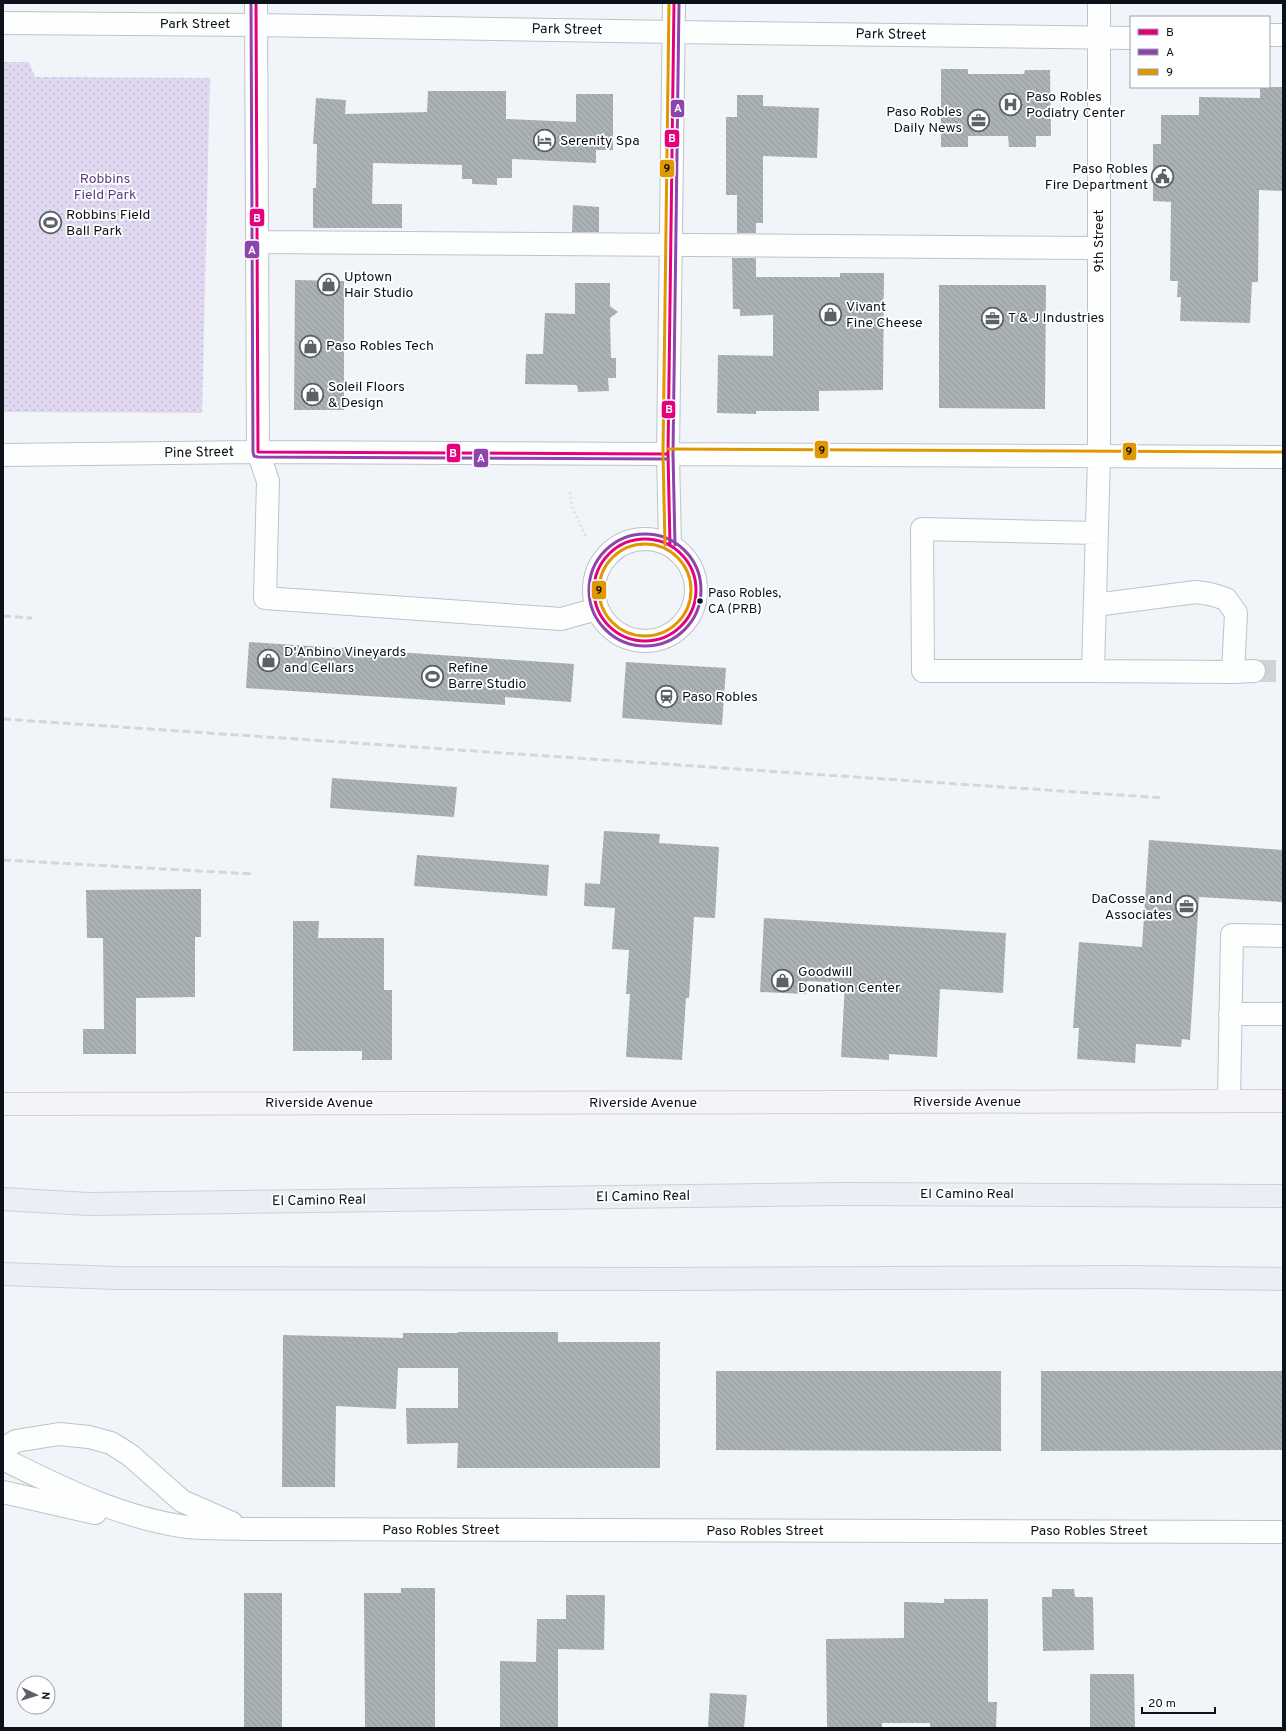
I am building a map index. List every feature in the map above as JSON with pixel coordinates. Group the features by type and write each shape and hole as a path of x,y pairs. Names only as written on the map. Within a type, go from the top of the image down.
{"highway":[{"name":"El Camino Real","path":"3,1199 88,1204 842,1194 1283,1196"},
{"path":"3,1274 117,1278 672,1279 1127,1276 1283,1279"}],"main road":[{"name":"Riverside Avenue","path":"3,1104 1283,1101"}],"street":[{"path":"256,3 258,452 268,481 265,598 561,618 597,609"},
{"path":"670,544 668,454 674,3"},
{"name":"9th Street","path":"1093,671 1099,456 1099,3"},
{"name":"Park Street","path":"3,23 256,25 1130,38"},
{"path":"1270,35 1283,35"},
{"path":"257,242 1099,248"},
{"name":"Pine Street","path":"3,454 258,452 1283,457"},
{"path":"1097,533 922,529 923,671 1254,671"},
{"path":"640,538 655,539 670,544 684,556 693,571 696,589 694,606 685,622 671,634 655,640 637,641 620,635 606,624 597,609 593,594 594,578 600,563 610,551 624,542 640,538"},
{"path":"1095,605 1196,592 1210,594 1226,599 1236,613 1233,672"},
{"path":"1229,1102 1232,935 1283,936"},
{"path":"1230,1014 1283,1014"},
{"name":"Paso Robles Street","path":"3,1449 16,1441 59,1434 89,1437 111,1443 130,1455 182,1501 248,1529"},
{"name":"Paso Robles Street","path":"3,1459 83,1498 130,1514 187,1527 248,1529 1283,1532"},
{"name":"Paso Robles Street","path":"3,1492 109,1516 130,1514"}],"path":[{"path":"570,492 572,507 586,537"}],"green space":[{"name":"Robbins Field Park","path":"3,62 29,62 35,77 210,78 202,413 3,412"}],"building":[{"path":"941,69 968,69 968,74 1024,74 1025,70 1050,70 1051,136 1036,136 1036,147 1009,147 1008,136 968,136 968,147 941,147"},
{"path":"1283,87 1283,191 1259,190 1258,282 1252,282 1250,323 1180,321 1181,297 1177,297 1178,281 1170,281 1171,202 1153,201 1153,144 1161,144 1161,115 1199,115 1199,97 1260,98 1260,88"},
{"path":"428,91 506,91 506,119 576,122 576,94 613,94 613,150 596,150 596,163 512,159 512,178 497,178 497,185 472,184 472,179 462,179 462,165 373,163 372,204 402,204 402,228 313,228 313,188 316,188 317,144 313,144 316,98 346,100 345,114 427,112"},
{"path":"737,95 763,95 763,106 819,108 817,158 763,156 763,223 756,223 756,233 737,233 737,195 726,195 726,117 737,117"},
{"path":"573,205 599,207 599,232 572,232"},
{"path":"732,258 756,258 756,277 840,277 840,273 884,273 883,390 819,391 819,411 756,411 756,414 717,413 718,355 773,356 773,315 740,316 740,309 733,309"},
{"path":"295,280 344,281 344,410 294,410"},
{"path":"575,283 610,283 610,306 618,312 610,318 611,358 616,358 616,378 608,378 609,391 578,392 577,385 525,384 526,354 543,354 545,313 575,314"},
{"path":"939,285 1046,285 1045,409 939,408"},
{"path":"249,642 574,664 571,702 505,697 505,705 246,688"},
{"path":"626,662 726,668 722,725 622,718"},
{"path":"332,778 457,787 454,817 330,808"},
{"path":"604,831 660,834 659,843 719,847 715,918 694,917 689,998 686,998 682,1060 626,1057 630,994 626,994 629,950 612,949 615,908 584,906 585,883 600,884"},
{"path":"1149,840 1283,850 1283,902 1199,897 1190,1040 1182,1039 1181,1047 1136,1044 1135,1063 1077,1059 1079,1028 1073,1028 1079,942 1142,947"},
{"path":"417,855 549,865 547,896 414,886"},
{"path":"201,889 201,937 195,937 195,997 136,998 136,1054 83,1054 83,1029 104,1029 103,938 87,938 86,890"},
{"path":"764,918 1006,933 1003,993 940,989 937,1057 889,1054 889,1060 841,1057 845,983 807,981 806,994 760,992"},
{"path":"293,921 319,921 318,938 384,938 384,990 392,990 392,1060 362,1060 362,1051 293,1051"},
{"path":"558,1332 558,1342 660,1342 660,1468 457,1468 458,1443 407,1444 406,1408 458,1408 458,1368 398,1368 396,1409 336,1406 335,1487 282,1487 283,1335 403,1338 403,1333"},
{"path":"716,1371 1001,1371 1001,1451 716,1450"},
{"path":"1041,1371 1283,1371 1283,1450 1041,1451"},
{"path":"401,1588 435,1588 435,1728 365,1728 364,1593 401,1593"},
{"path":"1052,1589 1074,1589 1075,1597 1093,1597 1094,1650 1043,1651 1042,1597 1052,1597"},
{"path":"244,1593 282,1593 282,1728 244,1728"},
{"path":"566,1595 605,1595 604,1650 558,1649 558,1728 500,1728 500,1661 536,1662 537,1619 566,1619"},
{"path":"944,1599 988,1599 988,1702 997,1702 996,1728 930,1728 930,1723 882,1723 882,1728 827,1728 826,1639 904,1638 904,1602 944,1603"},
{"path":"1090,1674 1134,1674 1135,1728 1090,1728"},
{"path":"710,1693 747,1695 744,1728 708,1728"}],"tunnel":[{"path":"1254,671 1283,671"}],"railway":[{"path":"3,616 32,618"},
{"path":"3,719 1164,798"},
{"path":"3,860 253,874"}],"transit line":[{"name":"A","path":"251,3 254,456 668,459"},
{"name":"B","path":"256,3 258,452 668,454"},
{"name":"9","path":"665,545 663,454 669,3"},
{"name":"B","path":"670,545 668,454 674,3"},
{"name":"A","path":"675,545 673,454 679,3"},
{"name":"9","path":"668,449 1283,452"},
{"name":"A","path":"645,534 667,538 685,550 697,568 701,590 697,612 685,630 667,642 645,646 623,642 605,630 593,612 589,590 593,568 605,550 623,538 645,534"},
{"name":"B","path":"645,539 665,543 673,547 681,554 688,562 692,570 696,590 692,610 688,618 681,626 673,633 665,637 645,641 625,637 617,633 609,626 602,618 598,610 594,590 598,570 602,562 609,554 617,547 625,543 645,539"},
{"name":"9","path":"645,544 663,547 678,557 688,572 691,590 688,608 678,623 663,633 645,636 627,633 612,623 602,608 599,590 602,572 612,557 627,547 645,544"}],"place":[{"name":"Paso Robles Podiatry Center","path":"1010,105"},
{"name":"Paso Robles Daily News","path":"978,120"},
{"name":"Serenity Spa","path":"545,141"},
{"name":"Paso Robles Fire Department","path":"1163,177"},
{"name":"Robbins Field Ball Park","path":"51,223"},
{"name":"Uptown Hair Studio","path":"328,285"},
{"name":"Vivant Fine Cheese","path":"830,315"},
{"name":"T & J Industries","path":"993,318"},
{"name":"Paso Robles Tech","path":"310,346"},
{"name":"Soleil Floors & Design","path":"312,395"},
{"name":"Paso Robles, CA (PRB)","path":"700,601"},
{"name":"D'Anbino Vineyards and Cellars","path":"269,660"},
{"name":"Refine Barre Studio","path":"432,676"},
{"name":"Paso Robles","path":"666,697"},
{"name":"DaCosse and Associates","path":"1187,907"},
{"name":"Goodwill Donation Center","path":"782,980"}]}
